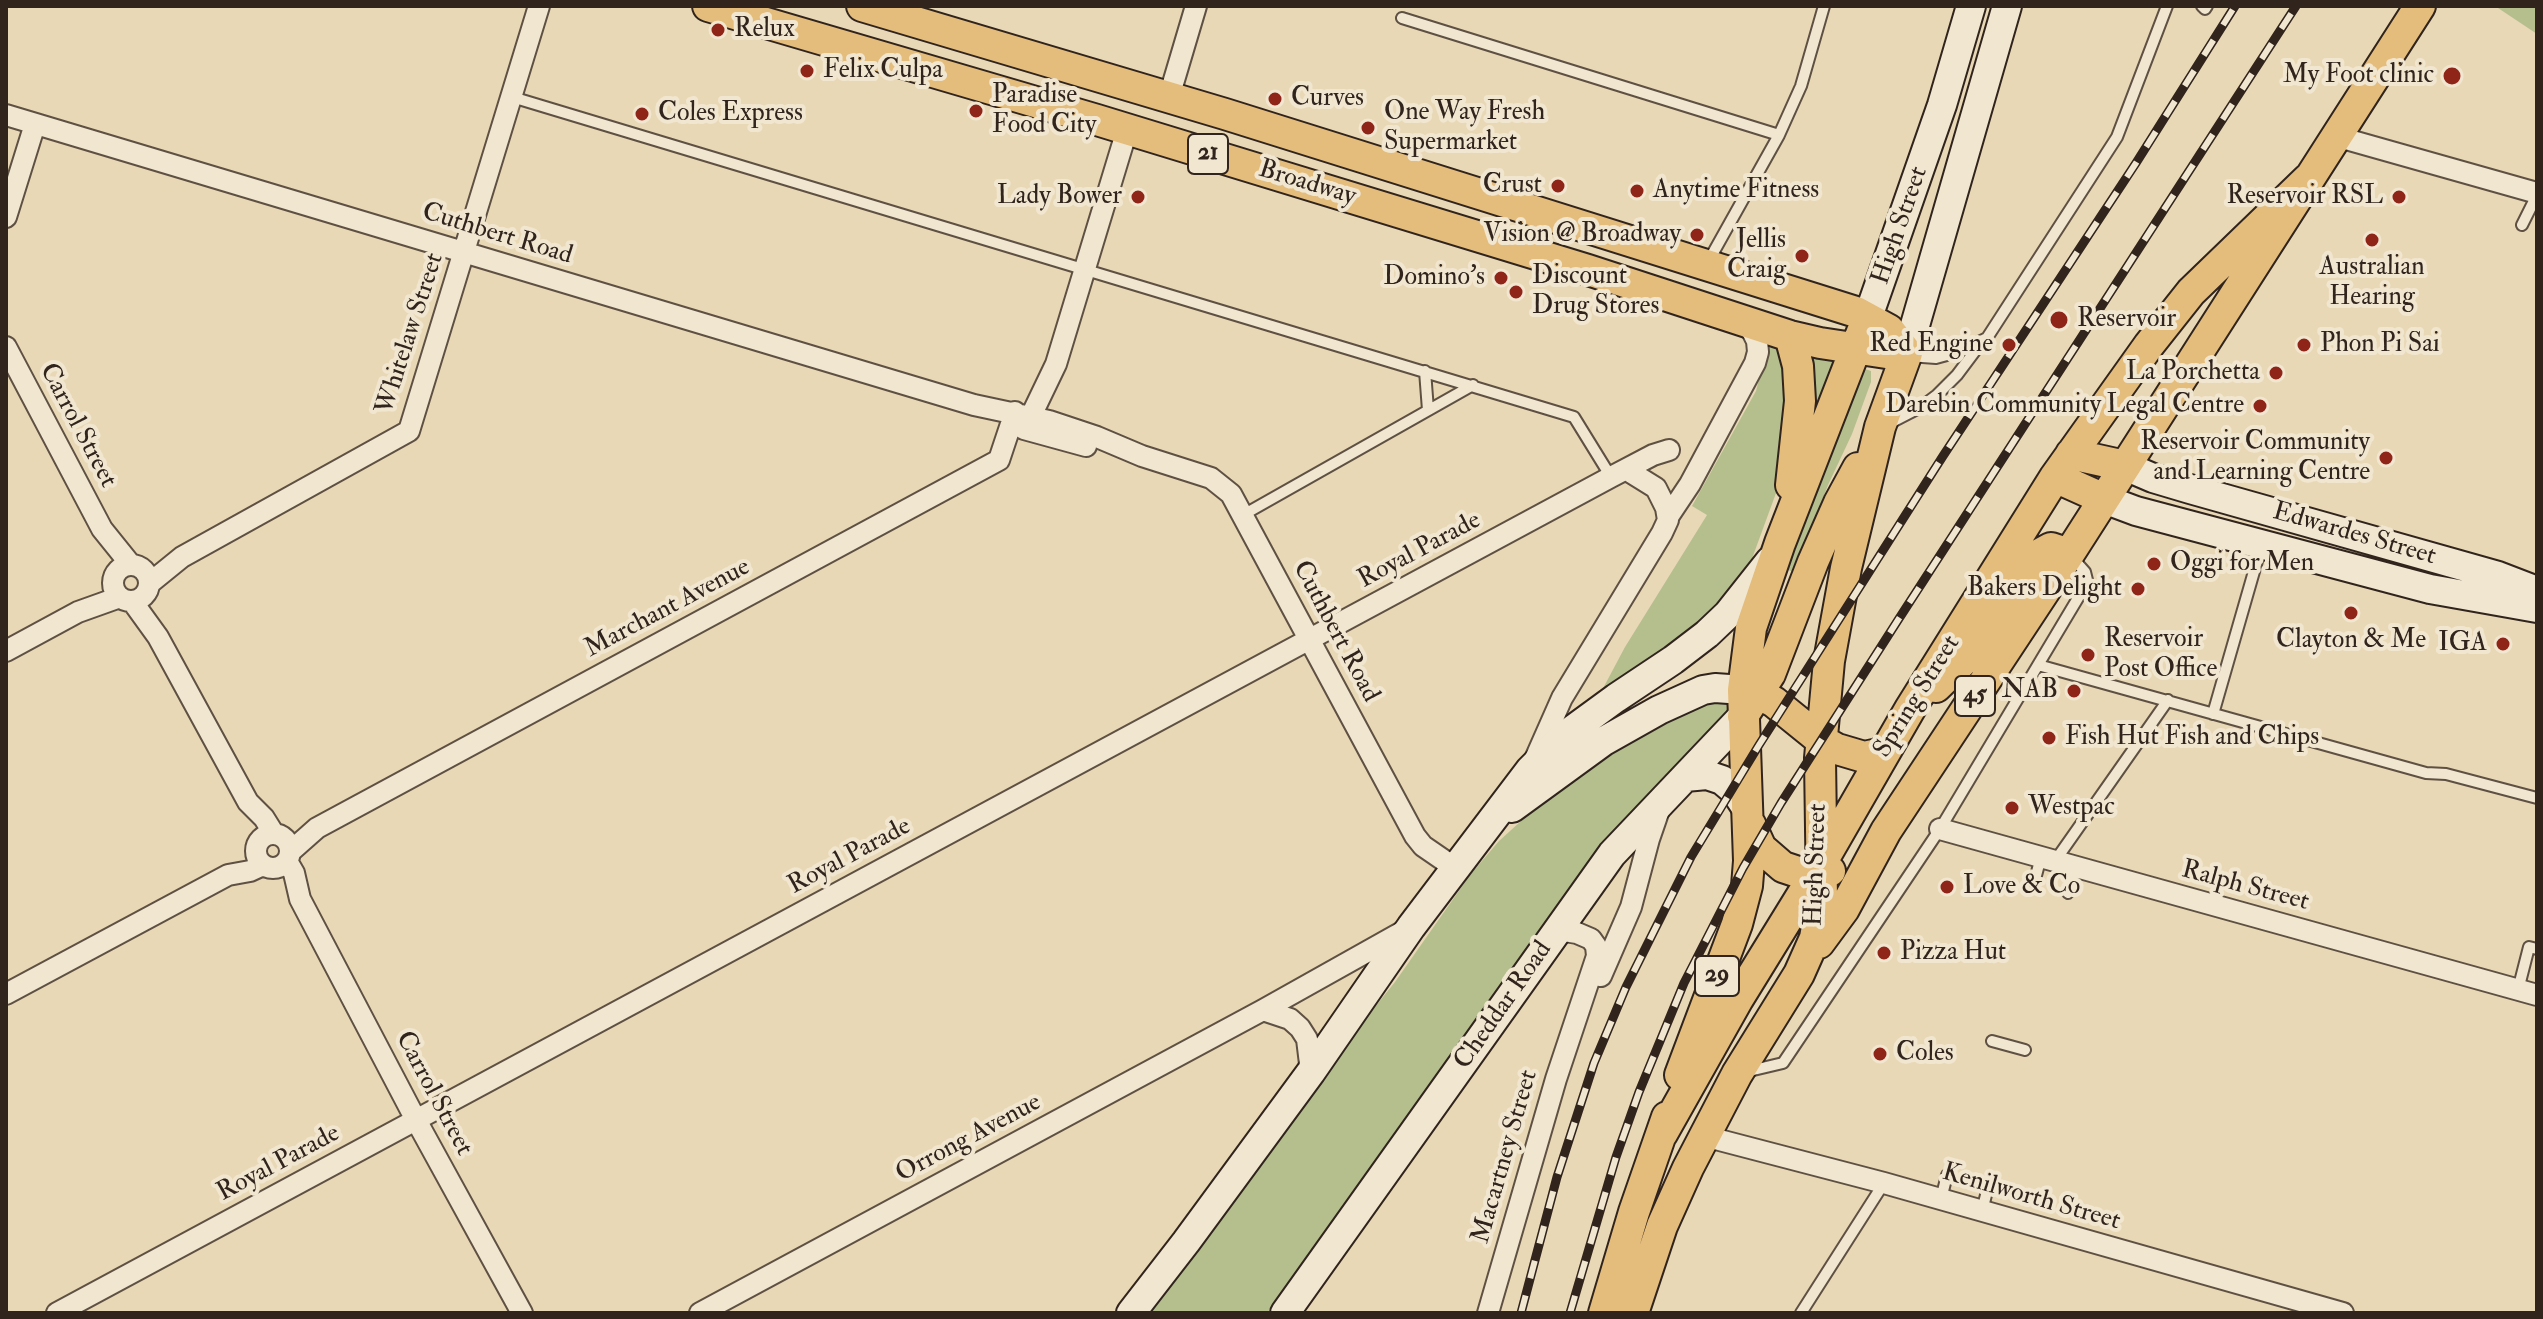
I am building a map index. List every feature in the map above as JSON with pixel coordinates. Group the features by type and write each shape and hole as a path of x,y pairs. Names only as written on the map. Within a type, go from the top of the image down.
{"main road":[{"name":"Broadway","path":"708,6 1157,139 1790,336 1907,355"},
{"name":"High Street","path":"1604,1313 1689,1049 1742,907 1748,869 1751,628 1868,317 1937,119 1971,6"},
{"name":"High Street","path":"1749,700 1779,655 1813,562 1880,427 1907,355 2007,6"},
{"name":"Spring Street","path":"1799,974 1844,909 1881,839 2069,554 2420,6"},
{"name":"Broadway","path":"872,7 1868,317 1889,330 1907,355"},
{"path":"1127,130 1139,88"},
{"path":"1157,139 1169,97"},
{"name":"Spring Street","path":"1662,1134 1738,999 1819,870 1910,709 2063,466 2149,345 2191,292 2308,179"},
{"path":"1608,277 1619,238"},
{"path":"2213,268 2243,280"},
{"path":"1131,1313 1311,1072 1411,927 1530,770 1564,736 1707,634 1767,566 1782,539 1800,409 1798,366 1790,336"},
{"name":"High Street","path":"1633,1313 1662,1226 1704,1136 1737,1074 1799,974 1818,928 1822,899 1819,780 1829,661 1842,587 1880,427"},
{"path":"2063,466 2125,466"},
{"path":"2063,466 2104,499"},
{"name":"Edwardes Street","path":"2125,466 2153,478 2498,576 2537,591"},
{"name":"Edwardes Street","path":"2104,499 2136,511 2430,589 2537,608"},
{"path":"1910,709 1974,650 2040,554 2051,548 2069,554"},
{"path":"1492,822 1604,741 1703,690 1728,688 1749,700 1774,702 1821,740 1853,755 1868,757 1886,750"},
{"name":"Cheddar Road","path":"1285,1313 1612,854 1664,801 1749,700"},
{"path":"1685,777 1702,774 1722,780 1735,791 1747,812 1758,844 1770,857 1792,871 1844,865 1881,839"}],"street":[{"name":"Whitelaw Street","path":"6,651 409,431 539,6"},
{"path":"1169,97 1196,6"},
{"name":"Cuthbert Road","path":"6,115 1028,421 1096,449 1142,456 1211,478 1231,494 1243,515 1415,836 1423,846 1455,868"},
{"path":"6,217 35,124"},
{"name":"Marchant Avenue","path":"6,994 228,875 250,871 274,851 999,460 1028,421 1056,364 1127,130"},
{"path":"2335,136 2537,194"},
{"path":"1530,770 1562,698 1662,533 1668,517 1690,484 1755,363 1757,341 1739,318"},
{"name":"Carrol Street","path":"6,347 248,802 251,825 294,873 300,899 522,1313"},
{"name":"Royal Parade","path":"57,1313 1619,473 1669,450"},
{"path":"1619,473 1656,488 1668,517"},
{"name":"Macartney Street","path":"1578,1017 1620,935 1652,829 1664,801"},
{"name":"Ralph Street","path":"1940,829 2528,992"},
{"name":"Orrong Avenue","path":"700,1313 1411,927"},
{"name":"Macartney Street","path":"1488,1313 1597,949 1591,939 1558,930"},
{"path":"1263,1010 1290,1019 1300,1028 1307,1039 1311,1072"},
{"name":"Kenilworth Street","path":"1704,1136 1884,1183 2343,1313"}],"lane":[{"path":"1707,265 1779,135 1801,86 1824,6"},
{"path":"1880,427 1921,407 1937,395 1987,338 2117,137 2167,6"},
{"path":"1402,18 1779,135"},
{"path":"512,97 1574,417 1619,473"},
{"path":"2522,225 2537,194"},
{"path":"1907,355 1936,358 1983,341"},
{"path":"1425,371 1428,410"},
{"path":"1243,515 1473,385"},
{"path":"1737,1074 1783,1063 1940,829 2082,592 2087,580 2083,568 2069,554"},
{"path":"2213,714 2257,561"},
{"path":"2038,665 2426,773 2446,774 2537,798"},
{"path":"2034,883 2057,862 2134,743 2168,700"},
{"path":"2057,862 2068,893"},
{"path":"2528,992 2529,947 2537,949"},
{"path":"1992,1041 2025,1050"},
{"path":"1941,1199 1947,1175"},
{"path":"1801,1313 1884,1183"},
{"path":"1982,1211 1988,1187"}],"green space":[{"path":"2495,6 2537,6 2537,34"},
{"path":"1769,341 1787,354 1783,474 1746,575 1715,611 1600,694 1625,647 1707,515 1692,506 1756,391"},
{"path":"1804,353 1839,359 1820,402 1809,401"},
{"path":"1862,368 1871,371 1871,382 1795,573 1782,567"},
{"path":"1729,702 1730,710 1267,1313 1140,1313 1395,982 1470,875 1499,841 1553,792 1612,750 1695,705"}],"railway":[{"path":"1521,1313 1557,1177 1594,1063 1626,987 1691,857 1943,456 2136,163 2235,6"},
{"path":"1570,1313 1616,1157 1639,1092 1684,983 1743,868 1900,617 2296,6"}],"place":[{"name":"Relux","path":"718,30"},
{"name":"Felix Culpa","path":"807,71"},
{"name":"My Foot clinic","path":"2452,76"},
{"name":"Curves","path":"1275,99"},
{"name":"Paradise Food City","path":"976,111"},
{"name":"Coles Express","path":"642,114"},
{"name":"One Way Fresh Supermarket","path":"1368,128"},
{"name":"Crust","path":"1558,186"},
{"name":"Anytime Fitness","path":"1637,191"},
{"name":"Lady Bower","path":"1138,197"},
{"name":"Reservoir RSL","path":"2399,197"},
{"name":"Vision @ Broadway","path":"1697,235"},
{"name":"Australian Hearing","path":"2372,240"},
{"name":"Jellis Craig","path":"1802,256"},
{"name":"Domino's","path":"1501,278"},
{"name":"Discount Drug Stores","path":"1516,292"},
{"name":"Reservoir","path":"2059,320"},
{"name":"Red Engine","path":"2009,345"},
{"name":"Phon Pi Sai","path":"2304,345"},
{"name":"La Porchetta","path":"2276,373"},
{"name":"Darebin Community Legal Centre","path":"2260,406"},
{"name":"Reservoir Community and Learning Centre","path":"2386,458"},
{"name":"Oggi for Men","path":"2154,564"},
{"name":"Bakers Delight","path":"2138,589"},
{"name":"Clayton & Me","path":"2351,613"},
{"name":"IGA","path":"2503,644"},
{"name":"Reservoir Post Office","path":"2088,655"},
{"name":"NAB","path":"2074,691"},
{"name":"Fish Hut Fish and Chips","path":"2049,738"},
{"name":"Westpac","path":"2012,808"},
{"name":"Love & Co","path":"1947,887"},
{"name":"Pizza Hut","path":"1884,953"},
{"name":"Coles","path":"1880,1054"}]}
